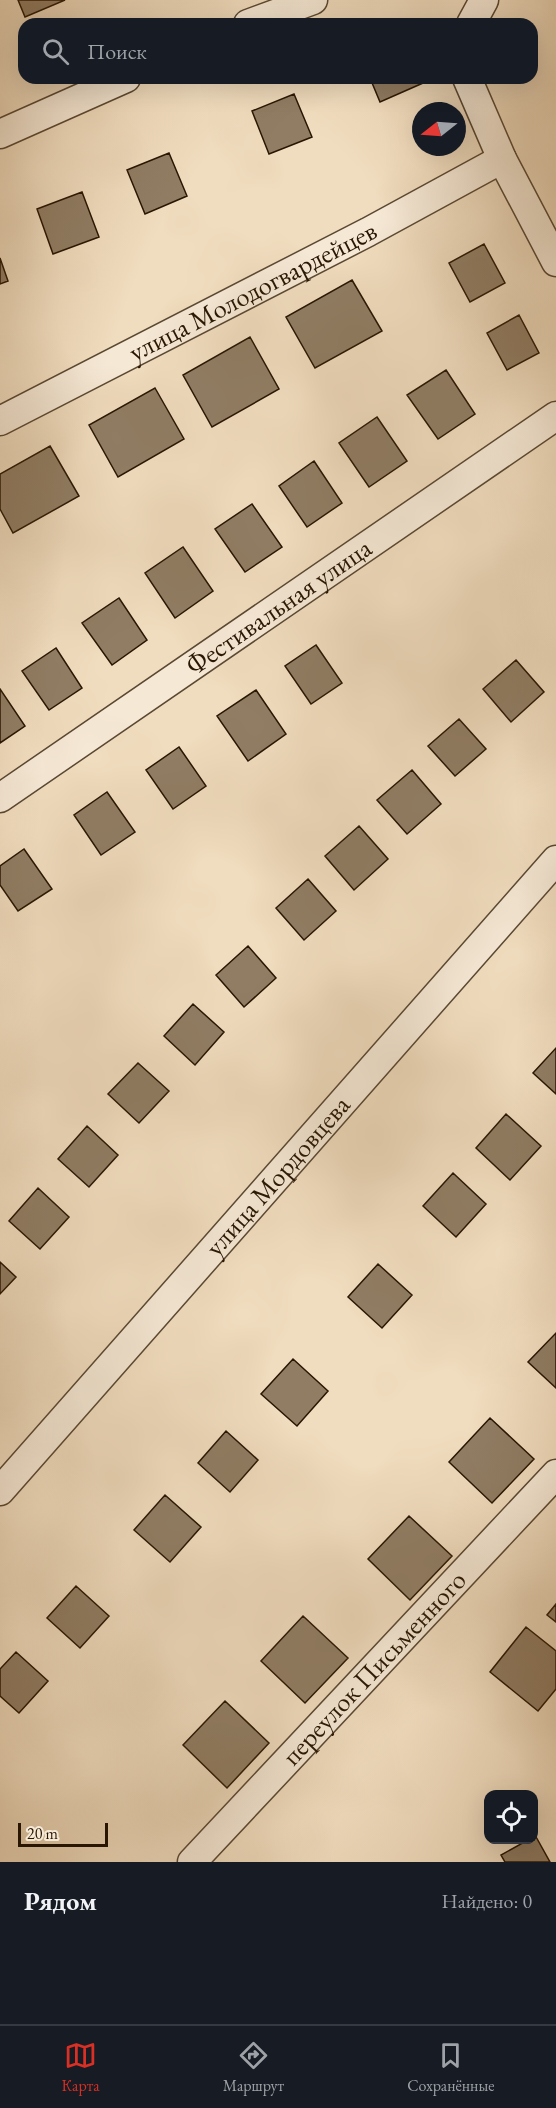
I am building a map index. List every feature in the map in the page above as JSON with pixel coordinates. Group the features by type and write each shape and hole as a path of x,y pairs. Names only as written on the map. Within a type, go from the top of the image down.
{"street":[{"path":"264,18 313,0"},
{"path":"474,18 484,0"},
{"path":"0,134 112,84"},
{"path":"470,84 502,159 556,262"},
{"name":"улица Молодогвардейцев","path":"0,421 368,232 502,159"},
{"name":"Фестивальная улица","path":"0,798 556,416"},
{"name":"улица Мордовцева","path":"0,1491 556,860"},
{"name":"переулок Письменного","path":"192,1862 556,1474"}],"building":[{"path":"18,0 65,0 25,17"},
{"path":"372,84 421,84 380,102"},
{"path":"294,94 312,137 269,154 252,111"},
{"path":"169,153 187,196 145,214 127,170"},
{"path":"82,192 99,237 53,254 37,209"},
{"path":"484,244 505,283 470,302 449,263"},
{"path":"0,258 8,281 0,284"},
{"path":"352,280 382,331 315,368 286,317"},
{"path":"519,315 539,353 507,370 487,333"},
{"path":"250,337 279,389 212,427 183,375"},
{"path":"446,370 475,414 438,439 407,395"},
{"path":"155,388 184,439 118,477 89,425"},
{"path":"377,417 407,461 369,487 339,443"},
{"path":"50,446 79,496 13,533 0,509 0,474"},
{"path":"314,461 342,503 307,527 279,486"},
{"path":"252,504 282,547 245,572 215,529"},
{"path":"183,547 213,591 175,618 145,573"},
{"path":"119,598 147,640 112,665 82,623"},
{"path":"316,645 342,683 311,704 285,666"},
{"path":"56,648 82,688 49,710 22,671"},
{"path":"516,660 544,692 511,722 483,689"},
{"path":"0,689 25,726 0,743"},
{"path":"256,690 286,734 248,761 217,716"},
{"path":"459,719 486,749 455,776 428,746"},
{"path":"179,747 206,786 173,809 146,770"},
{"path":"412,770 441,804 407,834 377,800"},
{"path":"107,792 135,832 101,855 74,815"},
{"path":"359,826 388,859 354,890 325,856"},
{"path":"24,849 52,889 18,911 0,885 0,866"},
{"path":"308,879 336,911 304,940 276,908"},
{"path":"248,946 276,978 244,1007 216,975"},
{"path":"193,1004 224,1032 195,1065 164,1036"},
{"path":"556,1048 556,1094 533,1073"},
{"path":"138,1063 169,1091 139,1123 108,1094"},
{"path":"506,1114 541,1146 510,1180 476,1148"},
{"path":"87,1126 118,1155 89,1187 58,1159"},
{"path":"453,1173 486,1204 456,1237 423,1206"},
{"path":"38,1188 69,1217 40,1249 9,1221"},
{"path":"0,1262 16,1277 0,1294"},
{"path":"378,1264 412,1295 382,1328 348,1297"},
{"path":"556,1333 556,1388 528,1362"},
{"path":"293,1359 328,1391 297,1426 261,1394"},
{"path":"490,1418 534,1459 492,1503 449,1462"},
{"path":"226,1431 258,1460 230,1492 198,1463"},
{"path":"165,1495 201,1527 170,1562 134,1530"},
{"path":"409,1516 452,1556 410,1600 368,1559"},
{"path":"76,1586 109,1616 80,1648 47,1618"},
{"path":"556,1604 556,1622 547,1615"},
{"path":"303,1616 348,1658 305,1703 261,1661"},
{"path":"526,1627 556,1651 556,1689 538,1711 490,1672"},
{"path":"16,1652 48,1681 19,1713 0,1696 0,1669"},
{"path":"225,1701 269,1743 227,1788 183,1745"},
{"path":"538,1840 550,1862 505,1862 501,1855 521,1844 538,1844"}]}
